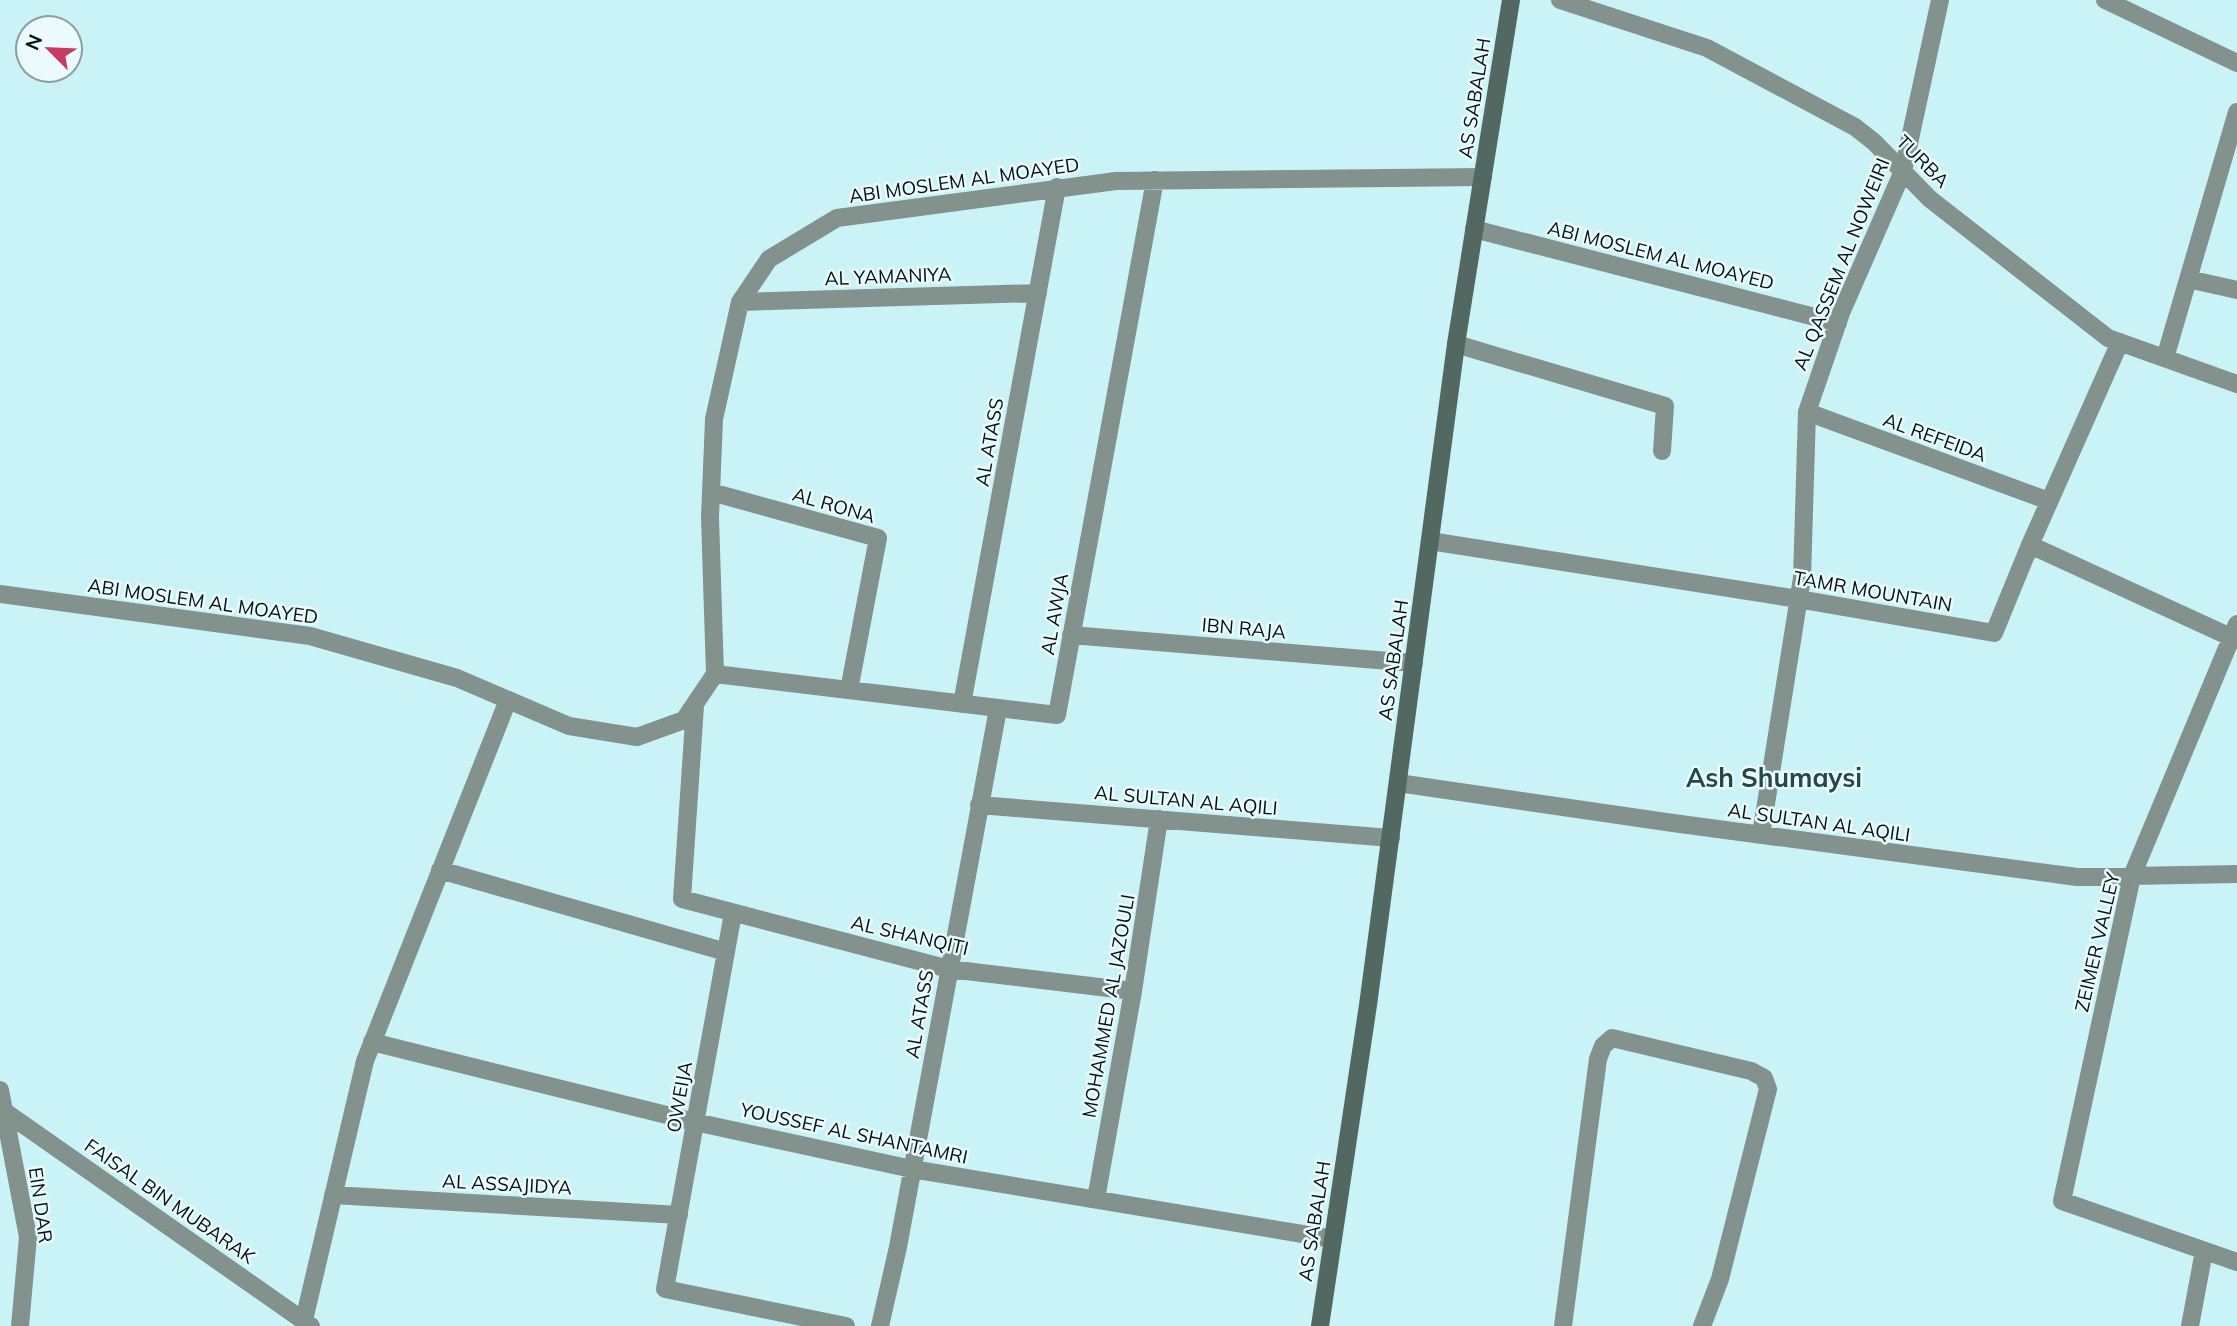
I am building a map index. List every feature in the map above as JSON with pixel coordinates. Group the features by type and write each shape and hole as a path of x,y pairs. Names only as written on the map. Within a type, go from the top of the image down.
{"main road":[{"name":"AS SABALAH","path":"1320,1326 1368,1005 1456,344 1511,0"}],"street":[{"path":"1503,0 1507,24"},
{"name":"TURBA","path":"1560,0 1707,48 1855,127 1940,207 2108,338 2237,384"},
{"name":"AL QASSEM AL NOWEIRI","path":"1761,835 1802,578 1807,412 1838,323 1903,172 1940,0"},
{"path":"2105,0 2237,63"},
{"path":"2165,358 2237,112"},
{"name":"ABI MOSLEM AL MOAYED","path":"0,594 310,636 457,678 569,726 637,737 684,720 715,674 711,492 714,419 740,302 769,259 837,218 1057,187 1154,180 1483,177"},
{"name":"AL AWJA","path":"715,674 1057,715 1154,180"},
{"name":"AL ATASS","path":"962,704 1057,187"},
{"name":"ABI MOSLEM AL MOAYED","path":"1474,229 1838,323"},
{"path":"2188,279 2237,290"},
{"name":"AL YAMANIYA","path":"740,302 1038,293"},
{"name":"TAMR MOUNTAIN","path":"1430,541 1994,633 2120,342"},
{"path":"1456,344 1665,406 1662,451"},
{"name":"AL REFEIDA","path":"1807,412 2049,501"},
{"name":"AL RONA","path":"711,492 878,538 849,690"},
{"path":"2030,545 2235,634"},
{"name":"ZEIMER VALLEY","path":"2204,1251 2062,1201 2132,876 2235,634"},
{"name":"IBN RAJA","path":"1072,635 1413,663"},
{"path":"307,1323 333,1195 365,1061 508,700"},
{"name":"AL SHANQITI","path":"695,703 682,899 949,969 1133,991"},
{"name":"AL ATASS","path":"880,1326 998,709"},
{"name":"AL SULTAN AL AQILI","path":"1398,783 2077,877 2237,874"},
{"name":"AL SULTAN AL AQILI","path":"979,805 1391,838"},
{"name":"MOHAMMED AL JAZOULI","path":"1096,1199 1133,991 1159,819"},
{"path":"440,870 726,952"},
{"name":"OWEIJA","path":"733,913 665,1289 802,1322"},
{"path":"1563,1326 1598,1059 1603,1046 1612,1038 1751,1071 1764,1078 1768,1089 1720,1279 1703,1326"},
{"name":"YOUSSEF AL SHANTAMRI","path":"372,1042 695,1122 912,1169 1333,1239"},
{"name":"EIN DAR","path":"0,1090 28,1237 20,1326"},
{"name":"FAISAL BIN MUBARAK","path":"4,1111 307,1323"},
{"name":"AL ASSAJIDYA","path":"333,1195 679,1215"},
{"path":"2190,1326 2204,1251 2237,1262"},
{"path":"802,1322 846,1326"}],"district":[{"name":"Ash Shumaysi","path":"1774,778"}]}
